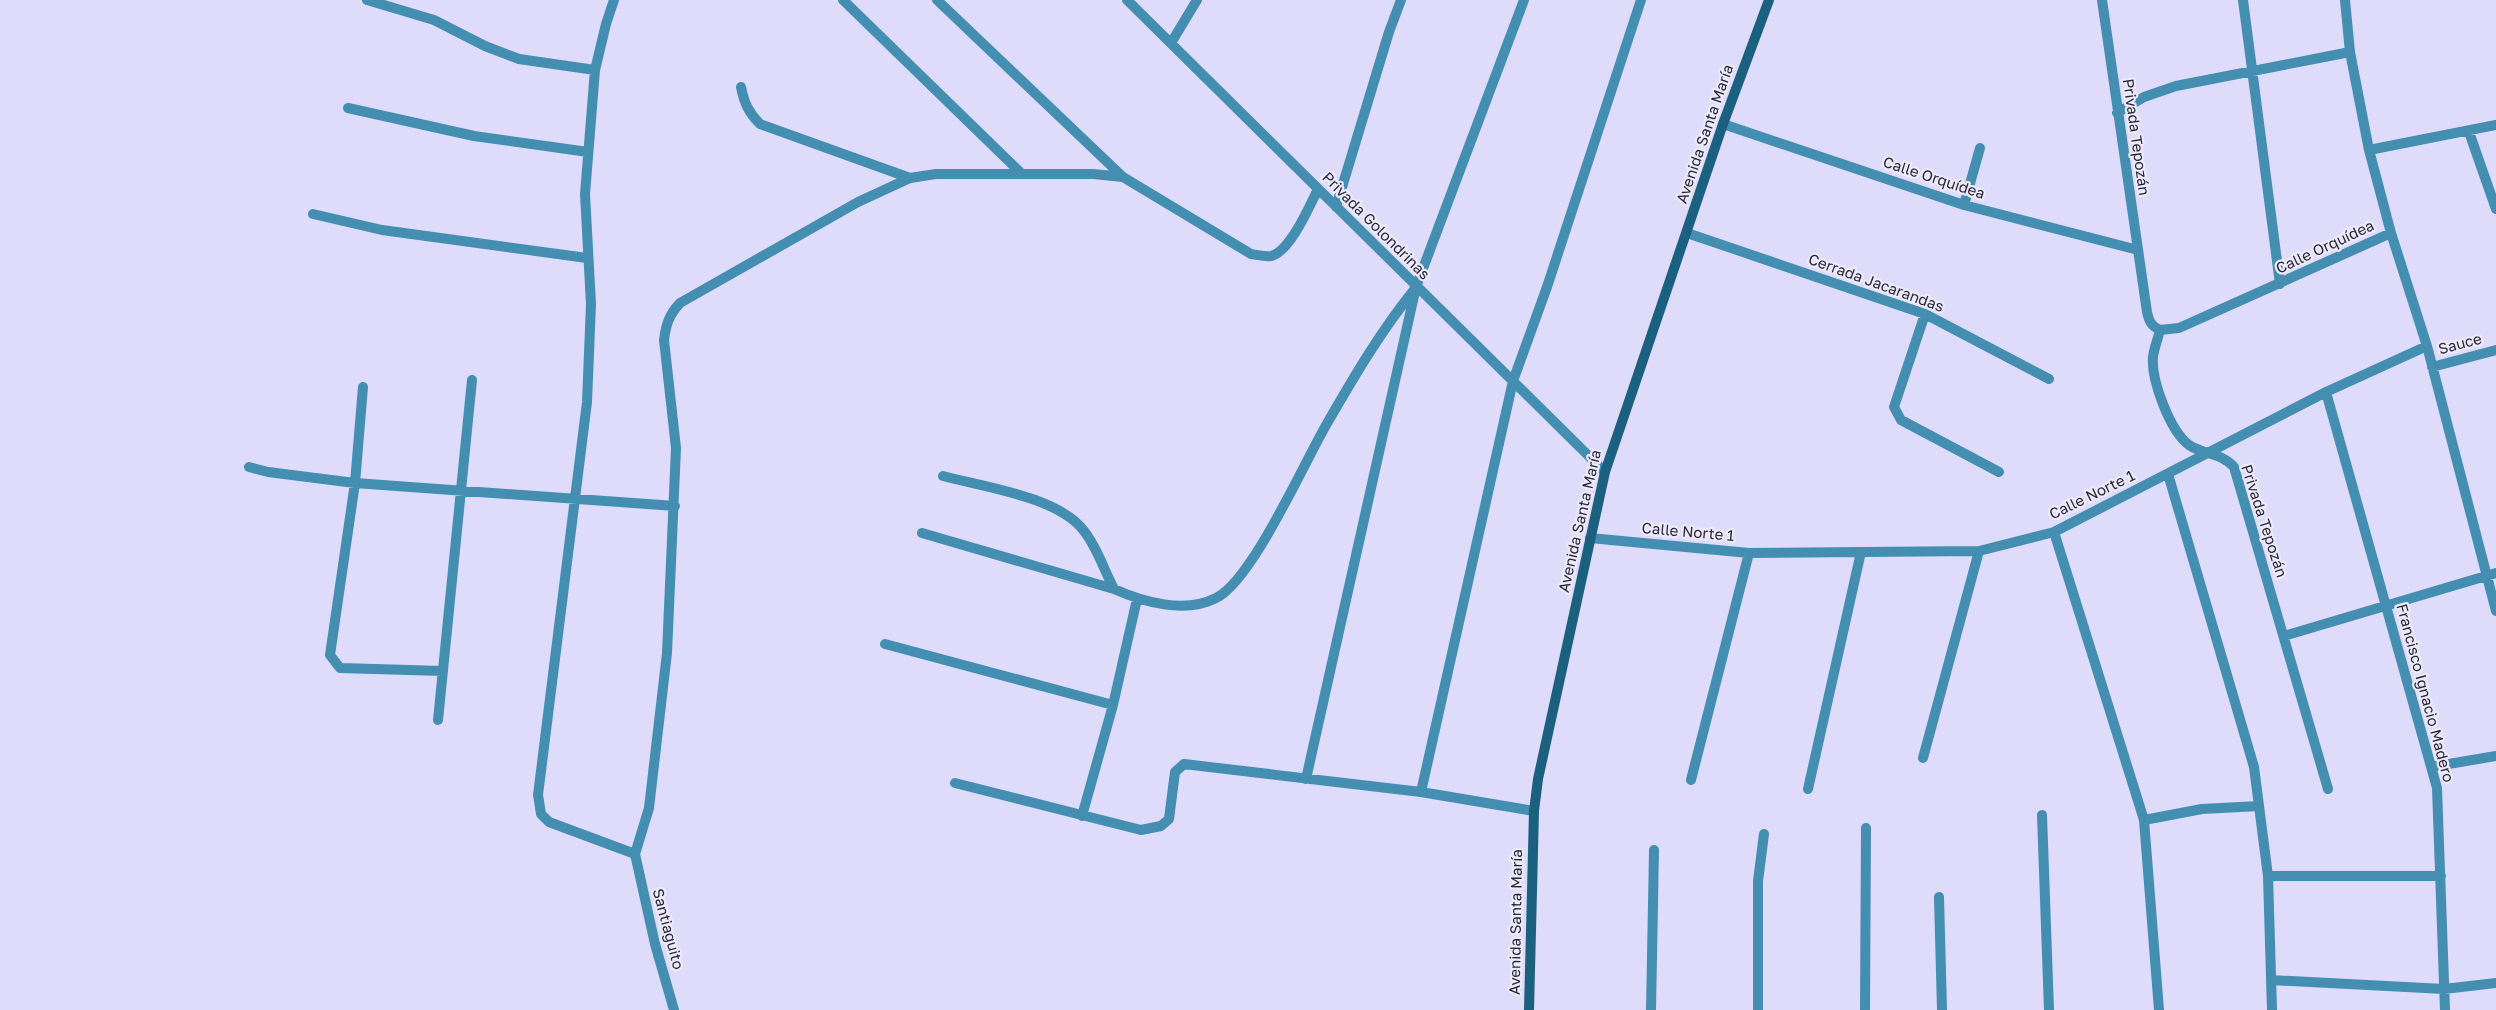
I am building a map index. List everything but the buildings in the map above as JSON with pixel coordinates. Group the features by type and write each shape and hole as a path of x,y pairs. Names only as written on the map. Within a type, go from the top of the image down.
{"main road":[{"name":"Avenida Santa María","path":"1529,1010 1534,811 1540,770 1605,472 1686,233 1769,0"}],"street":[{"path":"367,0 434,20 485,46 520,59 595,70"},
{"path":"614,0 595,70 585,194 591,304 588,393 538,795 541,814 549,822 635,854 650,808 668,653 676,448 664,340 666,324 671,313 680,304 723,278 858,202 910,178 936,174 1093,174 1122,177"},
{"path":"843,0 1022,174"},
{"path":"937,0 1122,177 1251,254 1272,256 1280,252 1287,244 1318,189"},
{"name":"Privada Golondrinas","path":"1127,0 1605,472"},
{"path":"1171,43 1197,0"},
{"path":"1336,206 1389,32 1401,0"},
{"path":"1306,779 1416,287 1524,0"},
{"path":"1420,792 1513,381 1547,287 1641,0"},
{"name":"Privada Tepozán","path":"2102,0 2117,113 2150,322 2154,328 2160,330 2153,357 2154,373 2163,404 2178,432 2188,444 2228,460 2234,467 2328,789"},
{"path":"2243,0 2280,284"},
{"path":"2345,0 2350,52 2369,150 2391,232 2427,346 2491,574 2496,611"},
{"path":"2117,113 2144,97 2176,86 2251,73 2350,52"},
{"path":"741,87 744,102 752,116 760,124 910,178"},
{"path":"348,108 474,136 588,152"},
{"name":"Calle Orquídea","path":"1724,124 1964,205 2138,250"},
{"path":"2369,150 2469,132 2496,125"},
{"path":"2469,132 2496,209"},
{"path":"1964,205 1980,148"},
{"path":"313,214 382,230 587,258"},
{"name":"Calle Orquídea","path":"2160,330 2179,328 2280,284 2391,232"},
{"name":"Cerrada Jacarandas","path":"1686,233 1924,314 2049,379"},
{"path":"922,533 1114,589 1137,599 1191,605 1217,598 1236,581 1254,557 1328,421 1388,322 1416,287"},
{"path":"1924,314 1894,407 1896,414 1901,420 1998,472"},
{"name":"Calle Norte 1","path":"1590,538 1749,553 1979,551 2054,532 2211,453 2326,392 2427,346"},
{"name":"Sauce","path":"2432,367 2496,350"},
{"path":"438,720 472,380"},
{"path":"363,387 355,483 330,655 340,668 443,671"},
{"name":"Francisco Ignacio Madero","path":"2326,392 2437,788 2445,1010"},
{"path":"249,467 268,472 355,483 675,506"},
{"path":"2168,474 2254,767 2268,876 2272,1010"},
{"path":"943,476 1049,504 1068,514 1084,531 1114,589"},
{"path":"2054,532 2144,820 2159,1010"},
{"path":"1923,758 1979,551"},
{"path":"1808,789 1861,552"},
{"path":"1691,780 1749,553"},
{"path":"2284,636 2491,574"},
{"path":"1082,816 1113,705 1137,599"},
{"path":"885,644 1113,705"},
{"path":"2431,766 2496,756"},
{"path":"955,783 1141,830 1161,826 1168,819 1174,772 1184,764 1420,792 1534,811"},
{"path":"2144,820 2202,809 2258,806"},
{"path":"2042,815 2049,1010"},
{"path":"1865,1010 1866,828"},
{"path":"1758,1010 1758,881 1764,834"},
{"path":"1651,1010 1654,850"},
{"name":"Santiaguito","path":"635,854 655,944 674,1010"},
{"path":"2268,876 2441,876"},
{"path":"1939,896 1942,1010"},
{"path":"2271,980 2444,989 2496,982"}]}
